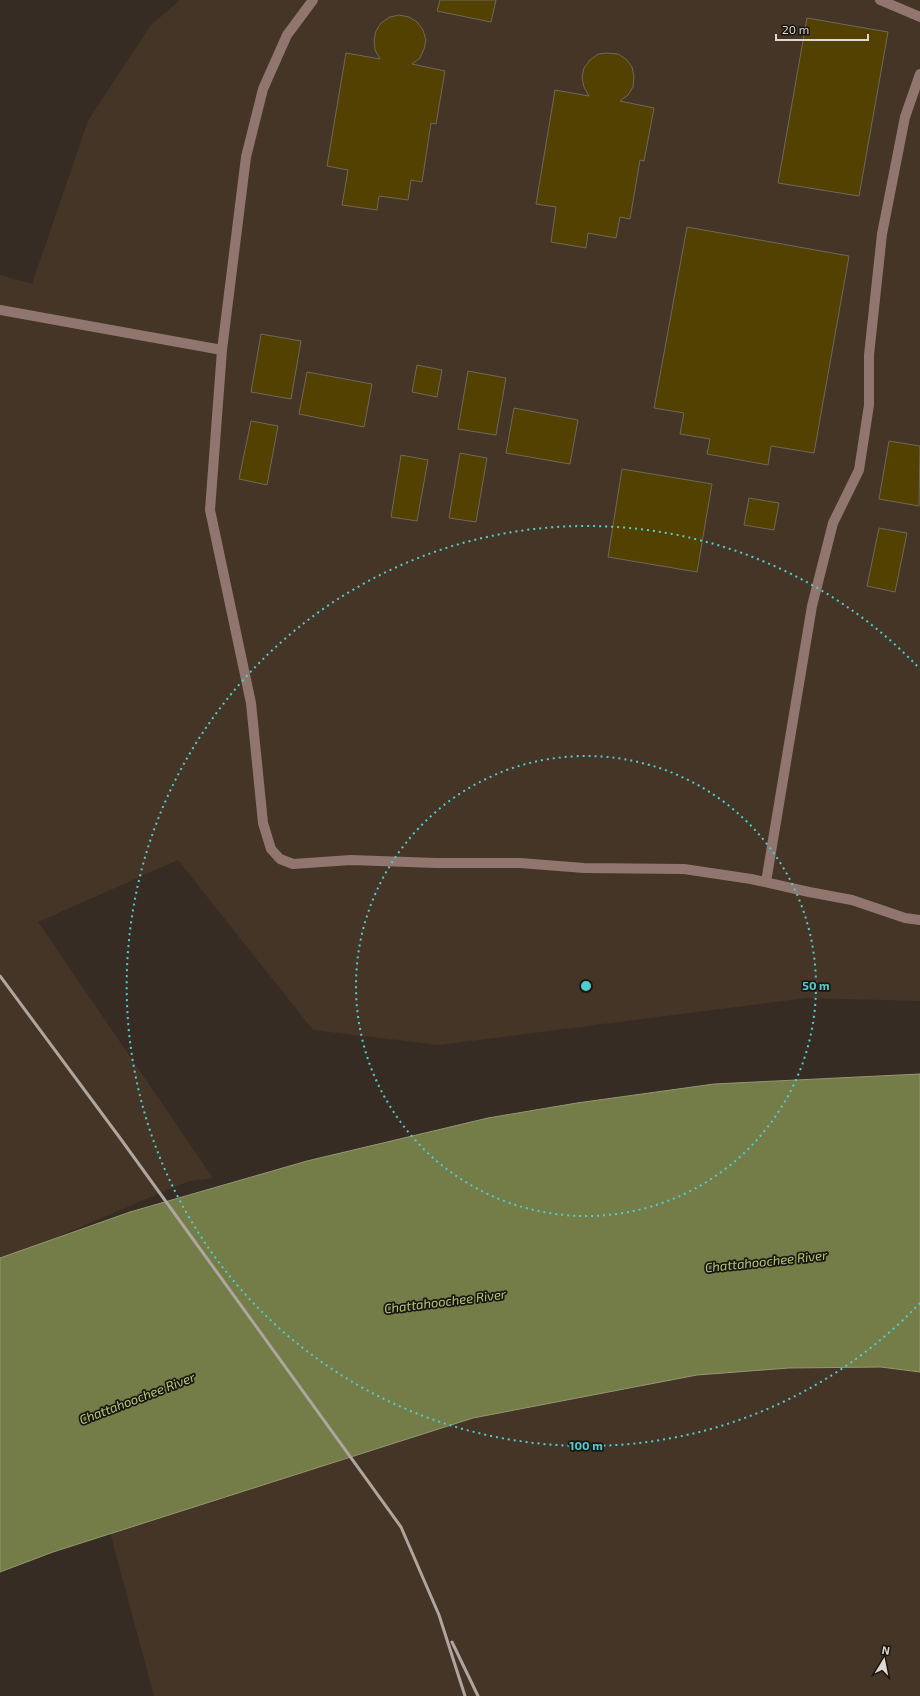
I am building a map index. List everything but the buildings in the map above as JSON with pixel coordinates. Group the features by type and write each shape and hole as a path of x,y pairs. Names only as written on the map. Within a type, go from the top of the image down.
{"lane":[{"path":"313,0 287,35 263,89 246,157 222,350 210,510 250,703 263,822 271,849 280,859 293,864 351,860 436,863 520,863 584,868 684,869 766,882 852,900 905,918 920,920"},
{"path":"880,0 920,17"},
{"path":"766,882 812,606 833,523 858,470 869,405 869,355 882,234 905,117 920,74"},
{"path":"0,310 222,350"}],"shaded area":[{"path":"180,0 920,0 920,1001 806,998 439,1045 313,1030 178,860 38,922 213,1178 189,1181 0,1261 0,275 32,284 88,121 150,26"},
{"path":"920,1335 920,1696 154,1696 104,1510 236,1417"}],"water":[{"name":"Chattahoochee River","path":"920,1074 920,1372 881,1367 789,1368 697,1375 473,1418 53,1552 0,1572 0,1258 130,1212 307,1161 488,1118 577,1103 714,1084"}],"railway":[{"path":"0,976 120,1138 401,1527 439,1615 465,1696"},
{"path":"452,1642 478,1696"}]}
